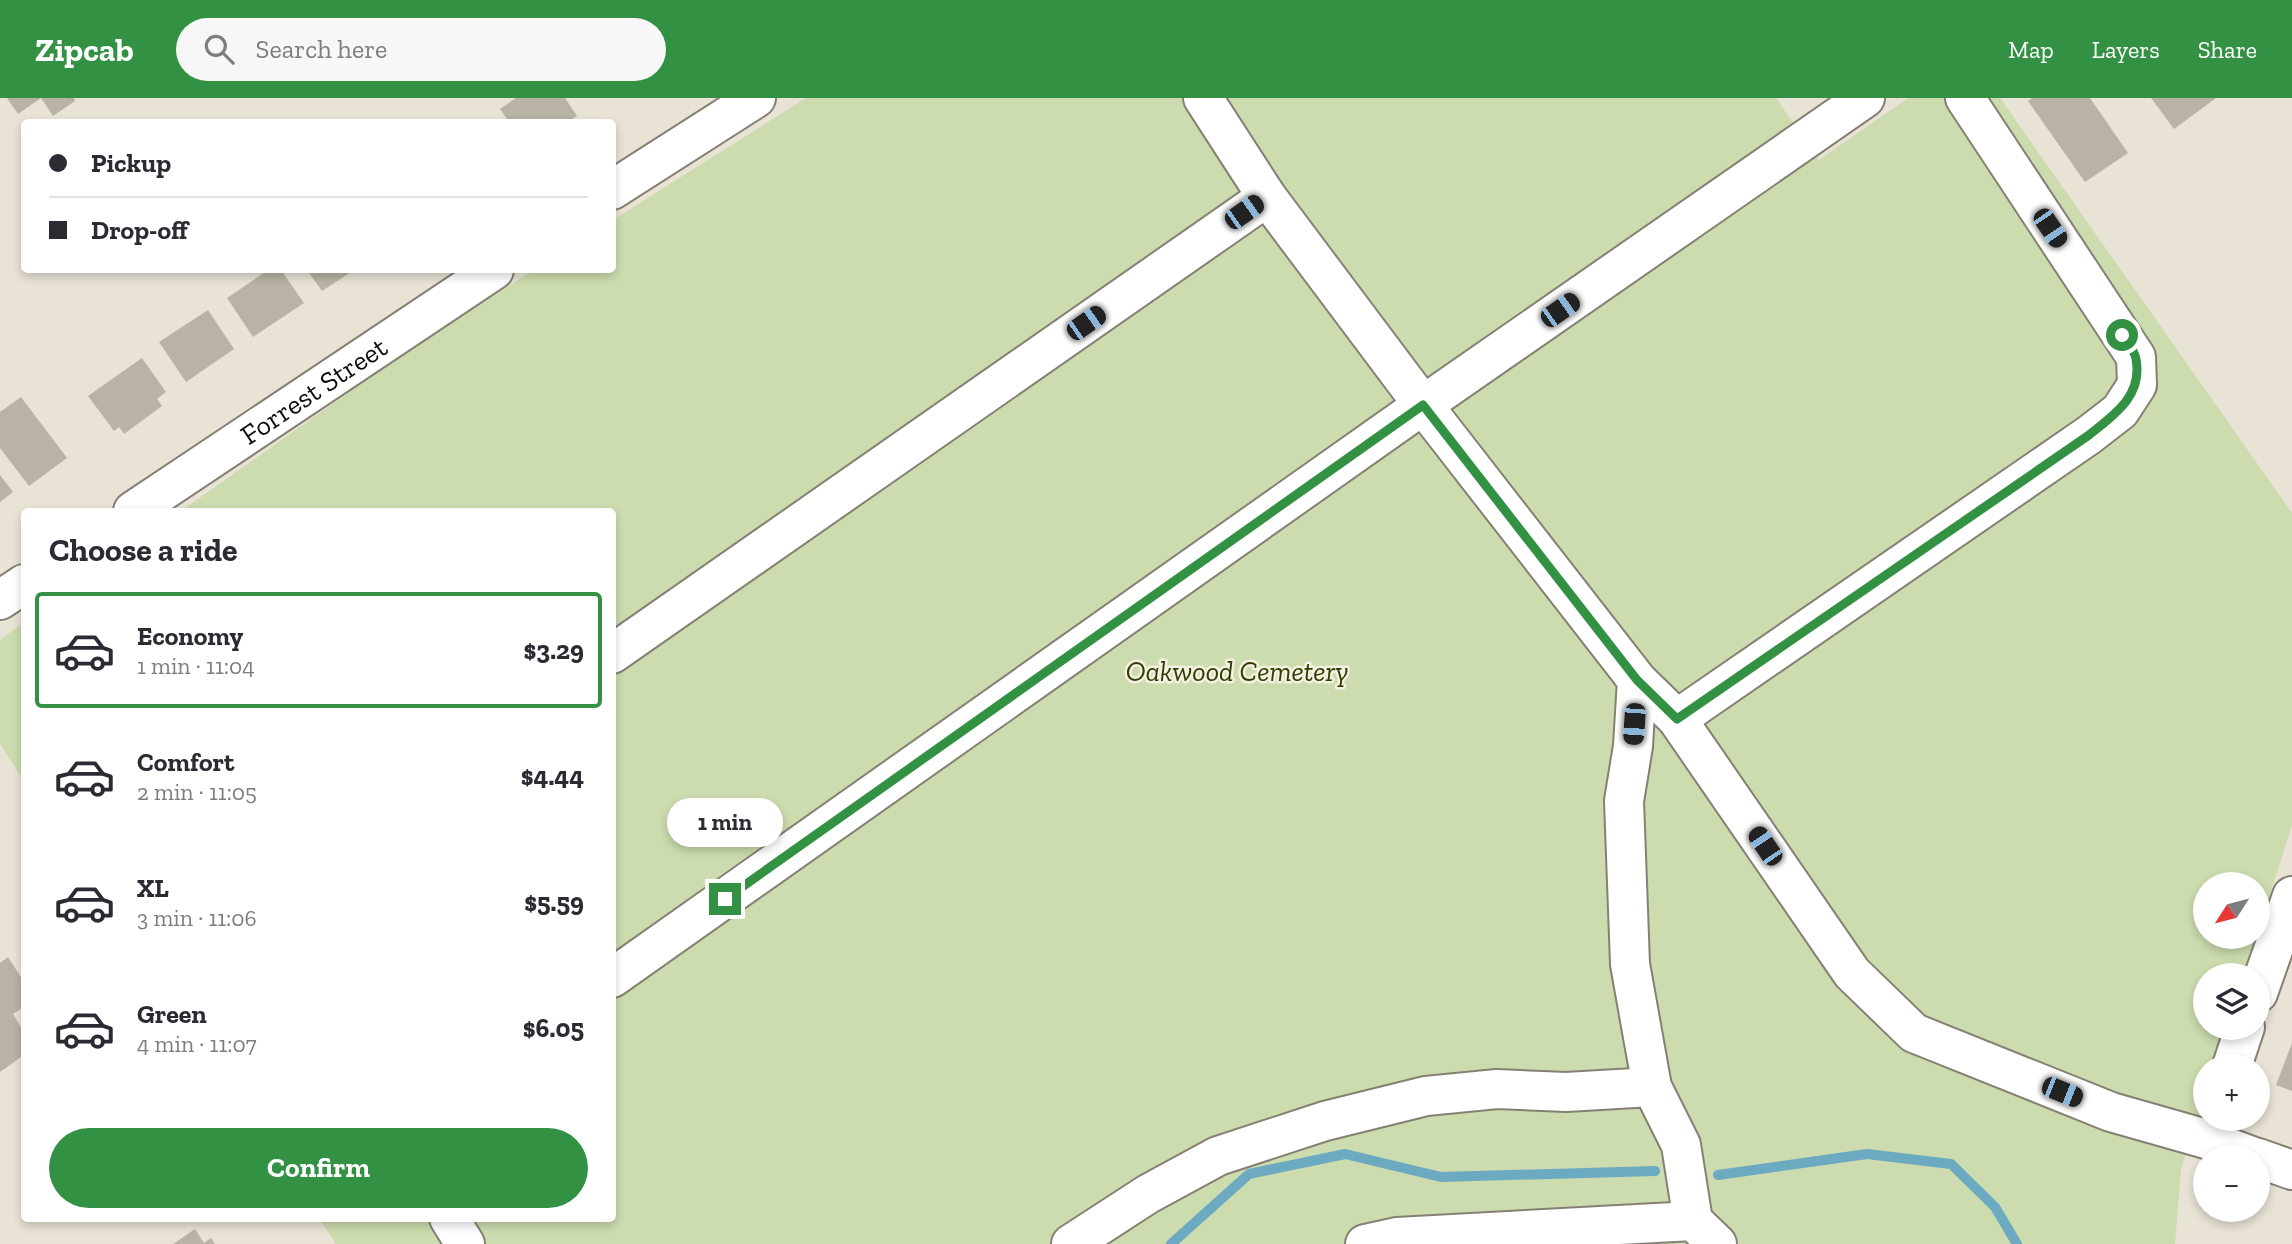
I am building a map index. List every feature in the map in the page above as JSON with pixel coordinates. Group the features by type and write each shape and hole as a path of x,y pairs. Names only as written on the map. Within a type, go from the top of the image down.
{"street":[{"path":"616,187 756,98"},
{"path":"1203,98 1267,197 1423,405 1637,680 1677,719 1852,973 1914,1033 2111,1112 2193,1126"},
{"path":"616,975 1423,405 1865,98"},
{"path":"1677,719 2089,435 2120,411 2137,385 2136,357 1965,98"},
{"path":"616,651 1267,197"},
{"name":"Forrest Street","path":"137,508 490,273"},
{"path":"0,600 21,586"},
{"path":"1365,1244 1397,1237 1705,1232 1681,1145 1652,1087 1629,964 1624,801 1633,746 1637,680"},
{"path":"2269,963 2292,896"},
{"path":"1070,1244 1148,1194 1218,1156 1325,1121 1426,1096 1497,1089 1566,1092 1652,1087"},
{"path":"2212,1131 2236,1145"},
{"path":"2270,1162 2292,1170"},
{"path":"451,1222 465,1244"}],"green space":[{"name":"Oakwood Cemetery","path":"806,98 1776,98 1819,160 1908,98 2000,98 2292,513 2292,825 2270,894 2270,872 2193,872 2193,949 2252,949 2248,963 2193,963 2193,1040 2223,1040 2219,1054 2193,1054 2193,1131 2181,1169 2175,1244 336,1244 322,1222 616,1222 616,508 185,508 423,340 529,273 616,273 616,218"},
{"path":"21,624 21,776 0,744 0,640"}],"building":[{"path":"7,98 41,98 18,114"},
{"path":"41,98 74,98 75,101 53,116"},
{"path":"516,98 565,98 577,116 572,119 507,119 500,109"},
{"path":"2032,98 2090,98 2128,153 2085,182 2028,101"},
{"path":"2151,98 2216,98 2174,129"},
{"path":"264,273 283,273 304,303 253,337 227,298"},
{"path":"309,273 349,273 322,291"},
{"path":"208,310 234,349 186,382 159,342"},
{"path":"142,358 166,392 157,399 162,406 124,434 119,427 114,431 88,396"},
{"path":"21,397 67,458 29,486 0,448 0,412"},
{"path":"0,475 13,492 0,502"},
{"path":"8,957 21,977 21,1009 13,1014 21,1027 21,1057 0,1072 0,963"},
{"path":"2292,1043 2292,1091 2276,1085"},
{"path":"195,1229 204,1243 211,1238 215,1244 173,1244"}],"waterway":[{"path":"1171,1244 1249,1174 1345,1154 1441,1177 1655,1171"},
{"path":"1718,1175 1867,1154 1951,1164 1995,1207 2017,1244"}],"route":[{"path":"725,899 1423,405 1637,680 1677,719 2120,411 2137,385 2136,357 2122,335"}]}
